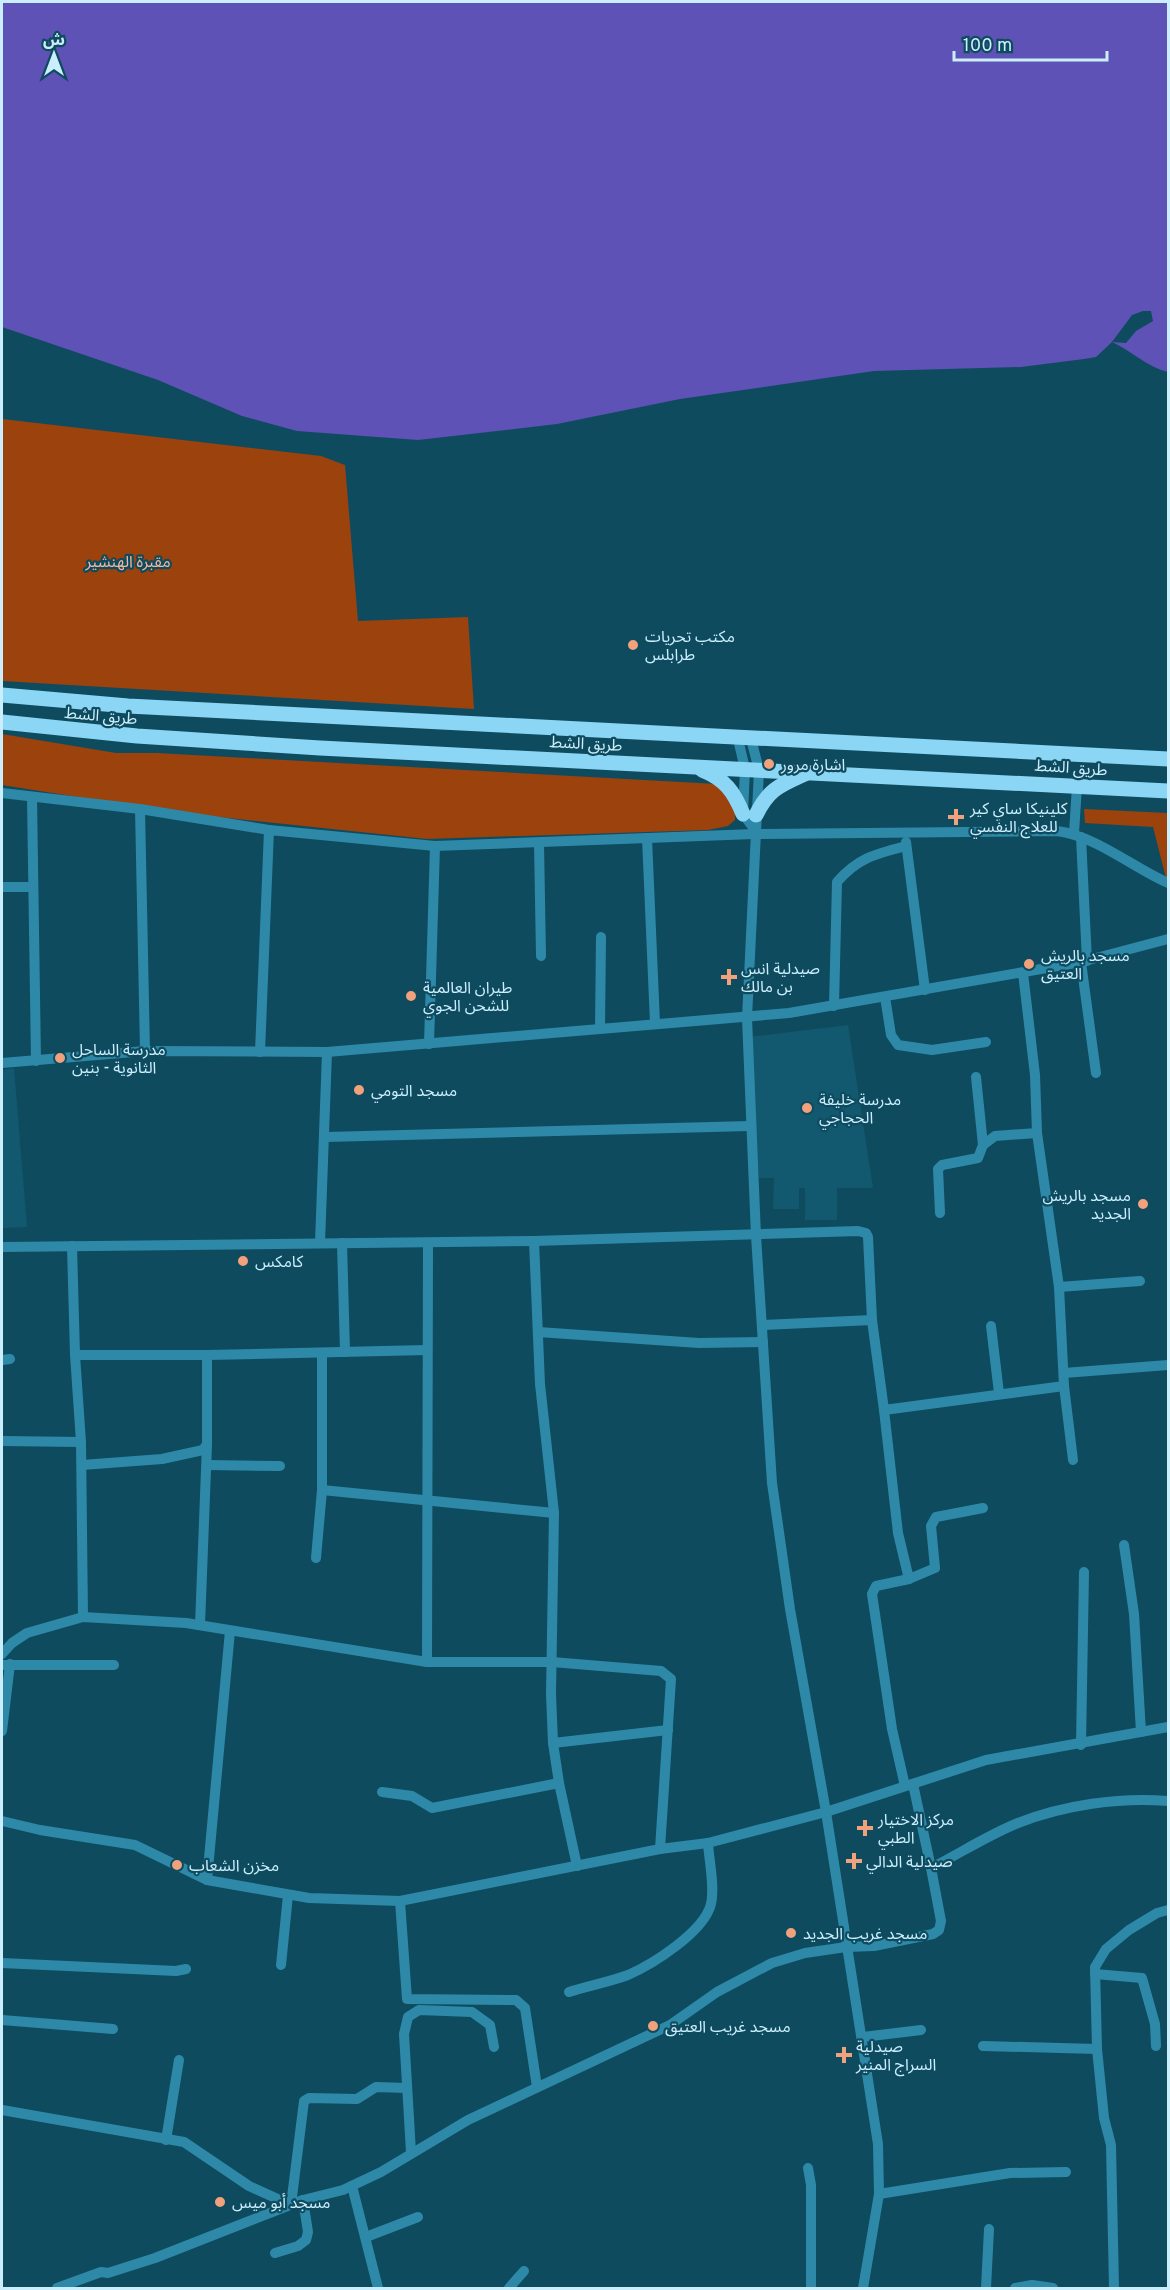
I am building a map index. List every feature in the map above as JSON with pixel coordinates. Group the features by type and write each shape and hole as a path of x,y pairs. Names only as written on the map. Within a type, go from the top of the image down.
{"highway":[{"name":"طريق الشط","path":"2,695 128,706 1168,759"},
{"name":"طريق الشط","path":"2,722 160,738 1168,791"},
{"path":"691,766 717,776 728,785 752,823"},
{"path":"752,823 762,803 776,787 811,772"}],"street":[{"path":"744,739 752,769 747,1018 750,1126 763,1342 778,1527 878,2144 879,2194 863,2289"},
{"path":"1077,786 1077,835 1084,962 1096,1073"},
{"path":"2,793 140,809 269,830 435,846 646,838 752,823 904,833 1058,831 1077,835 1142,872 1168,883"},
{"path":"32,797 36,1061"},
{"path":"140,809 145,1051"},
{"path":"260,1052 269,830"},
{"path":"904,833 925,990"},
{"path":"646,838 655,1023"},
{"path":"539,843 541,956"},
{"path":"429,1044 435,846"},
{"path":"834,1006 837,882 851,865 906,846"},
{"path":"2,887 33,887"},
{"path":"600,1028 601,937"},
{"path":"2,1063 145,1051 327,1052 655,1023 747,1018 834,1006 1084,962 1168,939"},
{"path":"1023,973 1035,1075 1038,1133 1059,1287 1064,1386 1072,1460"},
{"path":"885,997 891,1035 898,1045 932,1050 986,1042"},
{"path":"320,1243 327,1052"},
{"path":"940,1213 938,1169 946,1164 978,1158 983,1145 976,1077"},
{"path":"325,1137 750,1126"},
{"path":"983,1145 994,1136 1038,1133"},
{"path":"2,1247 428,1243 866,1233 869,1244 872,1320 898,1533 909,1579"},
{"path":"534,1241 540,1384 554,1513 553,1743 559,1784 577,1866"},
{"path":"342,1243 345,1352"},
{"path":"427,1662 428,1243"},
{"path":"72,1246 75,1355 82,1465 83,1617"},
{"path":"1059,1287 1140,1281"},
{"path":"763,1325 872,1320"},
{"path":"991,1326 999,1393"},
{"path":"538,1332 699,1343 763,1342"},
{"path":"75,1355 207,1355 427,1350"},
{"path":"316,1558 322,1490 322,1353"},
{"path":"200,1625 207,1465 207,1355"},
{"path":"1065,1373 1168,1365"},
{"path":"884,1410 1064,1386"},
{"path":"2,1441 81,1442"},
{"path":"82,1465 162,1459 203,1450 207,1444"},
{"path":"207,1465 280,1466"},
{"path":"322,1490 554,1513"},
{"path":"57,2289 101,2272 108,2273 155,2258 303,2200 352,2186 381,2172 411,2152 537,2087 670,2025 717,1992 759,1969 804,1953 874,1946 933,1934 939,1930 941,1921 931,1868 892,1729 872,1594 876,1586 909,1579 935,1568 931,1526 936,1517 983,1508"},
{"path":"1124,1545 1134,1614 1141,1732"},
{"path":"1081,1745 1084,1572"},
{"path":"2,1654 12,1643 27,1633 83,1617 200,1625 427,1662 552,1662 661,1671 671,1678 660,1849"},
{"path":"207,1880 230,1631"},
{"path":"2,1731 6,1664 114,1665"},
{"path":"2,1821 40,1830 135,1845 207,1880 288,1895 400,1901 660,1849 708,1843 826,1812 986,1761 1168,1727"},
{"path":"553,1743 668,1730"},
{"path":"382,1791 412,1796 426,1805 442,1807 559,1784"},
{"path":"931,1868 1015,1824 1037,1816 1082,1805 1168,1801"},
{"path":"569,1992 640,1969 678,1944 692,1931 706,1915 712,1900 708,1843"},
{"path":"281,1965 288,1895"},
{"path":"400,1901 407,1999 516,2000 525,2008 537,2087"},
{"path":"1114,2289 1111,2145 1104,2118 1097,2049 1095,1974 1097,1961 1115,1941 1139,1922 1168,1910"},
{"path":"2,1963 176,1971 186,1969"},
{"path":"1095,1974 1142,1978 1155,2024 1156,2046"},
{"path":"411,2152 406,2088 405,2024 412,2012 419,2010 472,2012 490,2025 494,2047"},
{"path":"2,2020 113,2029"},
{"path":"862,2037 921,2030"},
{"path":"983,2046 1097,2049"},
{"path":"166,2140 179,2060"},
{"path":"291,2205 304,2101 309,2098 357,2099 376,2087 406,2088"},
{"path":"2,2110 184,2142 249,2186 291,2205"},
{"path":"807,2168 811,2185 811,2289"},
{"path":"879,2194 1010,2173 1065,2172"},
{"path":"352,2186 378,2289"},
{"path":"275,2253 298,2246 306,2240 308,2232 303,2200"},
{"path":"366,2237 418,2217"},
{"path":"986,2289 989,2229"},
{"path":"509,2289 524,2271"},
{"path":"1015,2289 1032,2285 1053,2289"}],"shaded area":[{"path":"2,2 1168,2 1168,372 1160,370 1112,342 1096,357 1084,359 1021,367 874,371 680,399 557,424 418,440 297,431 242,416 158,380 2,327"},
{"name":"مدرسة خليفة الحجاجي","path":"848,1025 873,1188 837,1188 837,1220 805,1220 805,1188 799,1188 799,1209 773,1209 774,1178 759,1178 749,1037"},
{"path":"14,1068 27,1227 2,1228 2,1070"}],"green space":[{"name":"مقبرة الهنشير","path":"2,419 321,456 345,465 358,621 468,617 474,709 2,681"},
{"path":"2,734 116,753 157,753 717,784 735,808 735,820 728,826 708,830 427,839 172,812 2,785"},
{"path":"1084,809 1168,813 1168,886 1153,827 1085,823"}],"pier":[{"path":"1151,311 1153,321 1136,331 1126,343 1112,342 1132,315"}],"place":[{"name":"مكتب تحريات طرابلس","path":"633,645"},
{"name":"اشارة مرور","path":"769,764"},
{"name":"كلينيكا ساي كير للعلاج النفسي","path":"956,817"},
{"name":"مسجد بالريش العتيق","path":"1029,964"},
{"name":"صيدلية انس بن مالك","path":"729,977"},
{"name":"طيران العالمية للشحن الجوي","path":"411,996"},
{"name":"مدرسة الساحل الثانوية - بنين","path":"60,1058"},
{"name":"مسجد التومي","path":"359,1090"},
{"name":"مدرسة خليفة الحجاجي","path":"807,1108"},
{"name":"مسجد بالريش الجديد","path":"1143,1204"},
{"name":"كامكس","path":"243,1261"},
{"name":"مركز الاختيار الطبي","path":"865,1828"},
{"name":"صيدلية الدالي","path":"854,1861"},
{"name":"مخزن الشعاب","path":"177,1865"},
{"name":"مسجد غريب الجديد","path":"791,1933"},
{"name":"مسجد غريب العتيق","path":"653,2026"},
{"name":"صيدلية السراج المنير","path":"844,2055"},
{"name":"مسجد أبو ميس","path":"220,2202"}]}
